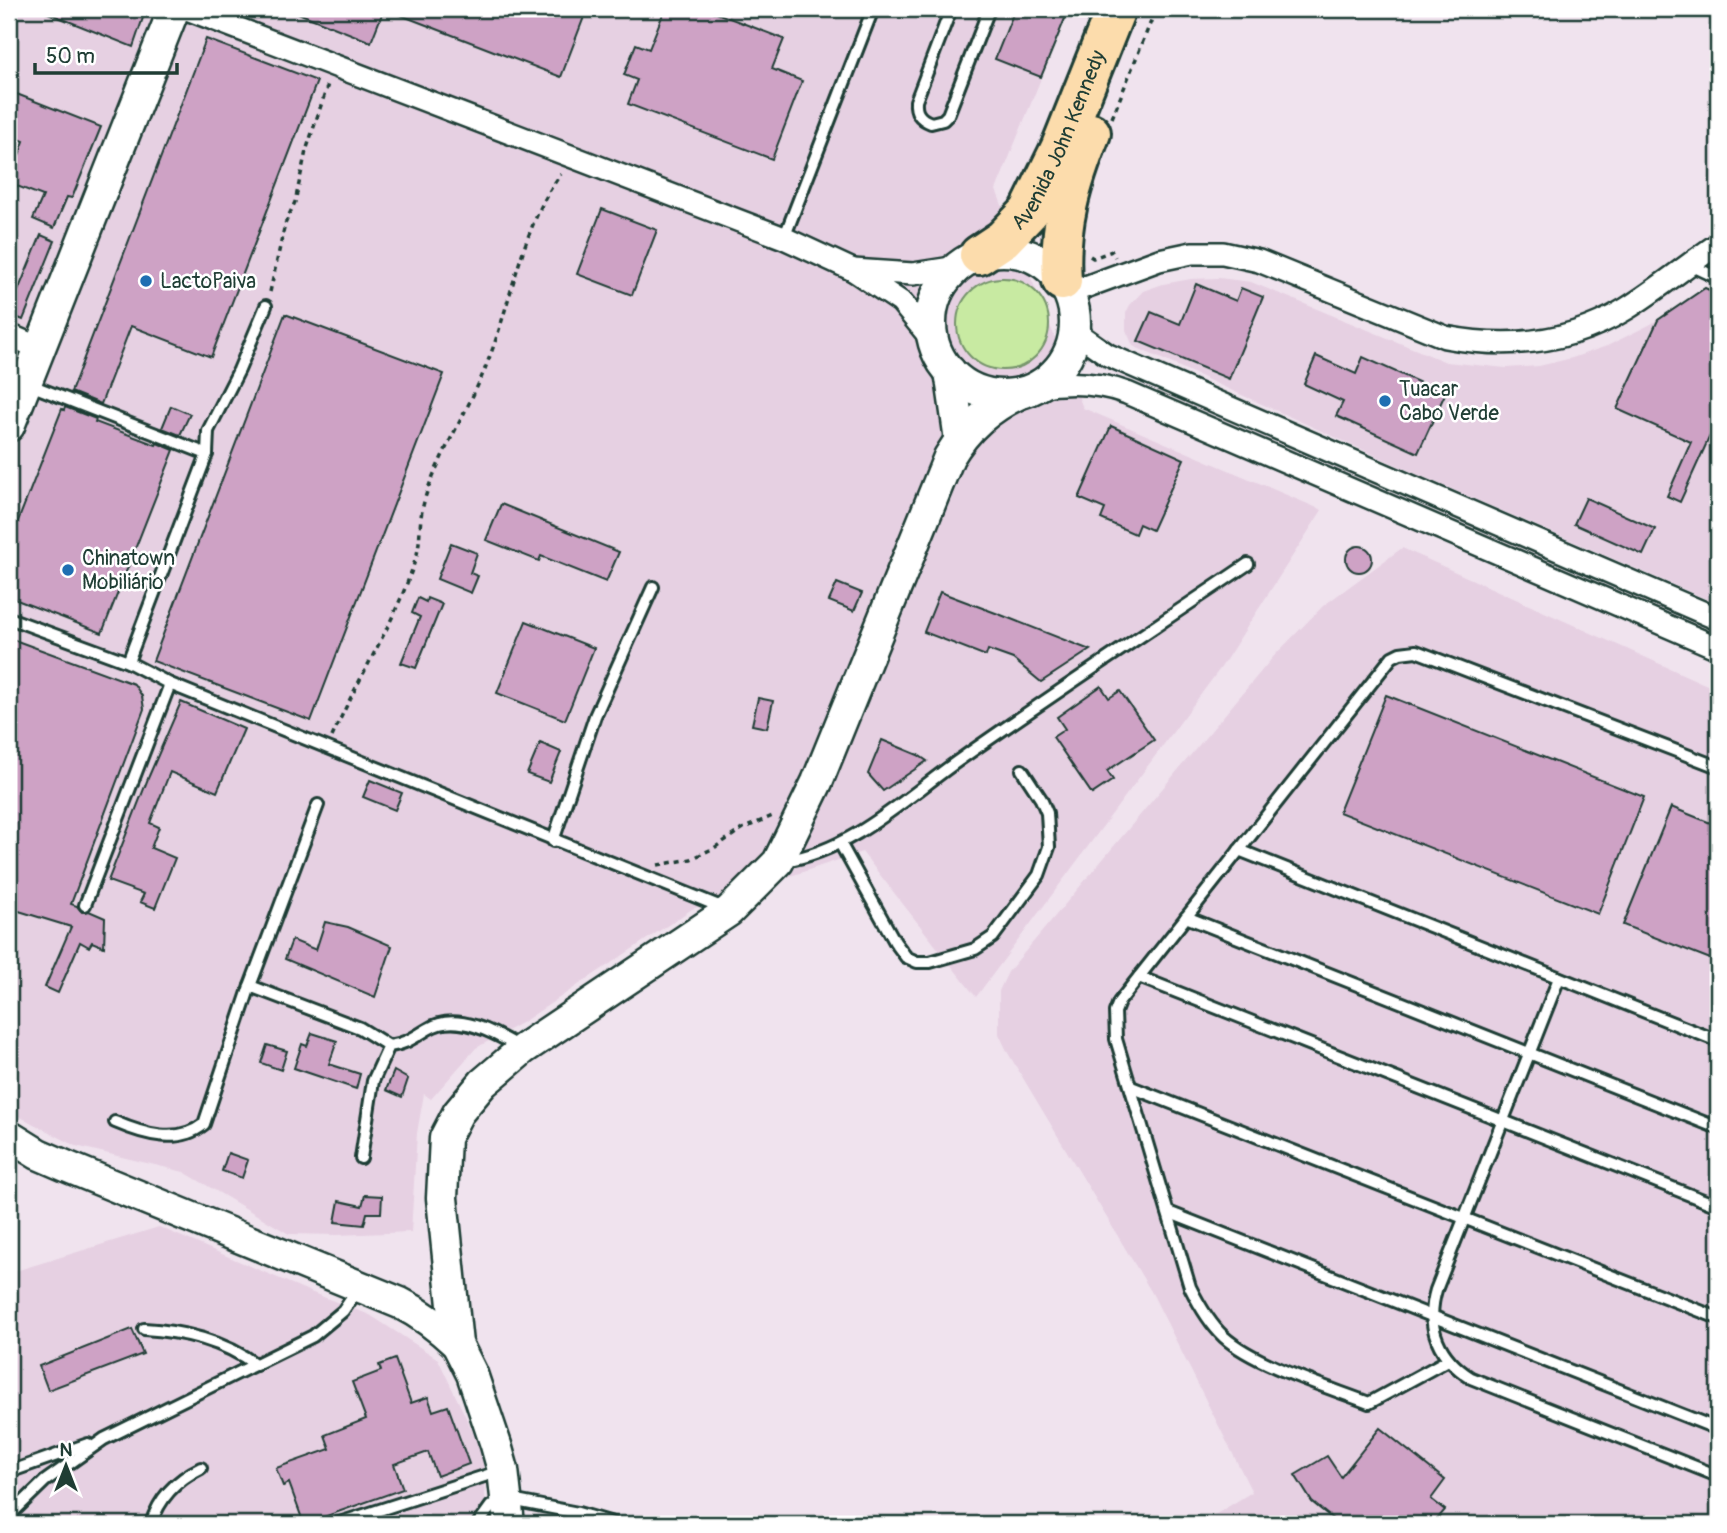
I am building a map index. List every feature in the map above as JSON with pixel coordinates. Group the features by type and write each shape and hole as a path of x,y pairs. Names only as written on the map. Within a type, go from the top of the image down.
{"highway":[{"name":"Avenida John Kennedy","path":"968,261 1003,239 1029,212 1060,149 1116,9"},
{"name":"Avenida John Kennedy","path":"1069,295 1062,222 1080,161 1141,9"}],"street":[{"path":"9,426 174,9"},
{"path":"187,9 784,239 853,270 901,302 933,341 950,372 965,384 1001,395 1080,383 1127,393 1718,648"},
{"path":"1069,295 1159,260 1192,253 1223,253 1259,261 1446,337 1506,344 1536,342 1598,324 1626,309 1718,244"},
{"path":"853,270 913,274 1001,251 1024,254 1045,264 1069,295 1081,337 1108,355 1718,620"},
{"path":"933,341 931,320 935,300 944,282 968,261"},
{"path":"506,1498 481,1400 457,1344 442,1198 445,1138 458,1113 482,1083 523,1049 729,911 778,862 817,782 949,457 960,439 986,412 1055,373 1068,355 1075,334 1069,295"},
{"path":"9,335 39,348"},
{"path":"950,372 960,439"},
{"path":"9,1136 38,1154 68,1167 420,1313 438,1325 457,1344"}],"lane":[{"path":"784,239 873,9"},
{"path":"951,9 916,101 920,117 931,123 943,120 948,115 989,10"},
{"path":"1688,264 1718,278"},
{"path":"128,662 207,454 208,431 239,370 266,306"},
{"path":"26,383 207,454"},
{"path":"778,862 809,857 860,832 960,760 1248,564"},
{"path":"553,841 595,716 653,587"},
{"path":"9,618 128,662 170,684 729,911"},
{"path":"1448,1360 1369,1403 1248,1354 1212,1325 1190,1287 1116,1039 1115,1012 1119,1002 1392,657 1416,651 1718,767"},
{"path":"85,905 170,684"},
{"path":"840,843 906,957 917,962 930,962 975,949 992,937 1039,875 1049,847 1047,813 1022,770"},
{"path":"115,1122 162,1136 186,1134 204,1124 250,986 318,805"},
{"path":"1239,850 1718,1041"},
{"path":"1186,918 1718,1128"},
{"path":"1139,977 1718,1206"},
{"path":"1559,978 1436,1290 1431,1315 1436,1338 1448,1360 1471,1378 1718,1476"},
{"path":"250,986 360,1028 389,1046 401,1045 430,1027 451,1022 463,1023 494,1034 523,1049"},
{"path":"361,1158 373,1081 389,1046"},
{"path":"1131,1087 1718,1318"},
{"path":"1168,1212 1718,1429"},
{"path":"9,1472 104,1438 313,1336 343,1311 360,1287"},
{"path":"144,1329 185,1334 242,1354 256,1364"},
{"path":"9,1516 45,1481 104,1438"},
{"path":"151,1524 163,1497 183,1478 201,1468"},
{"path":"478,1524 491,1506 506,1498"},
{"path":"336,1524 506,1498 616,1524"}],"path":[{"path":"266,306 285,224 295,202 306,151 334,65"},
{"path":"327,748 343,710 377,650 399,600 417,552 423,505 440,461 467,411 488,363 535,218 548,192 575,159"},
{"path":"628,871 691,859 714,848 742,829 775,815"}],"shaded area":[{"path":"9,9 1069,9 996,190 1083,408 1322,510 1222,666 976,997 862,852 692,909 523,1022 476,1048 431,1099 424,1094 417,1133 411,1232 289,1234 184,1172 76,1146 9,1111"},
{"path":"1219,278 1251,282 1446,362 1506,368 1539,366 1607,346 1651,324 1705,288 1718,294 1718,604 1410,471 1133,346 1126,330 1126,313 1143,291 1191,279"},
{"path":"1402,548 1718,690 1718,1524 1200,1524 1252,1492 1152,1293 999,1034 999,991 1008,972 1274,656 1323,606"},
{"path":"159,1227 370,1315 438,1359 482,1451 487,1524 9,1524 9,1273"}],"green space":[{"path":"1003,278 1021,281 1036,291 1046,306 1049,324 1046,342 1036,357 1021,367 1003,370 985,367 970,357 960,342 957,324 960,306 970,291 985,281"}],"building":[{"path":"38,9 146,9 133,47"},
{"path":"288,9 384,9 371,42"},
{"path":"385,9 587,9 561,77"},
{"path":"665,9 706,9 784,39 772,69 802,81 772,159 628,104 637,80 624,75 636,44 649,49"},
{"path":"1015,9 1069,9 1041,77 995,59"},
{"path":"206,39 317,81 211,357 131,326 101,404 71,392"},
{"path":"9,91 101,127 72,198 67,197 54,228 33,219 43,196 9,183 24,141 9,135"},
{"path":"602,209 657,230 632,295 577,274"},
{"path":"41,235 55,241 23,320 9,314 9,287 18,291"},
{"path":"1196,284 1236,301 1241,288 1263,297 1229,379 1138,341 1151,312 1180,324"},
{"path":"1705,288 1718,294 1718,418 1680,502 1667,496 1691,442 1617,409 1658,320"},
{"path":"285,314 444,374 311,721 153,661"},
{"path":"1316,356 1356,374 1363,357 1445,394 1418,453 1336,416 1343,402 1304,384"},
{"path":"171,406 190,414 180,435 162,428"},
{"path":"65,407 96,419 95,422 174,450 102,633 9,597 9,544"},
{"path":"1111,426 1184,459 1152,530 1139,524 1135,534 1101,519 1105,509 1079,498"},
{"path":"1586,498 1655,529 1643,555 1574,524"},
{"path":"501,504 619,552 606,582 541,556 539,561 486,540"},
{"path":"451,543 477,553 470,573 478,576 471,593 437,579"},
{"path":"1359,546 1368,550 1372,559 1368,568 1359,572 1350,568 1346,559 1350,550"},
{"path":"837,583 862,593 854,611 829,601"},
{"path":"940,592 1090,650 1041,682 1013,659 988,650 986,656 924,632"},
{"path":"418,598 426,602 427,598 442,604 416,668 401,663 420,617 412,613"},
{"path":"526,621 594,648 565,720 497,693"},
{"path":"9,638 134,684 142,696 144,709 71,904 82,912 89,911 105,918 104,947 92,942 89,947 80,942 58,993 45,987 71,927 9,908"},
{"path":"1101,686 1109,698 1120,691 1154,740 1107,771 1113,780 1092,794 1053,737 1065,729 1057,717"},
{"path":"1386,695 1644,797 1598,914 1339,812"},
{"path":"758,698 773,701 767,728 752,725"},
{"path":"181,702 244,729 217,792 170,772 150,823 159,827 151,848 175,858 155,908 140,902 144,894 108,881"},
{"path":"882,740 927,761 883,791 868,774"},
{"path":"540,743 561,752 549,782 527,774"},
{"path":"370,780 402,793 395,810 363,797"},
{"path":"1671,807 1718,826 1718,962 1623,925"},
{"path":"325,922 348,927 392,946 375,997 285,959 292,940 316,950"},
{"path":"312,1033 337,1041 329,1064 360,1074 356,1089 294,1068 302,1044 307,1046"},
{"path":"267,1045 287,1051 281,1070 261,1063"},
{"path":"394,1071 408,1079 402,1097 386,1090"},
{"path":"228,1153 248,1160 242,1178 222,1171"},
{"path":"365,1195 382,1196 381,1213 367,1213 364,1225 335,1222 339,1201 362,1206"},
{"path":"132,1329 143,1354 48,1390 39,1366"},
{"path":"395,1359 411,1403 428,1397 433,1411 448,1406 469,1464 437,1476 428,1452 394,1464 403,1489 304,1524 289,1483 283,1486 276,1468 330,1449 325,1435 366,1419 352,1382 381,1371 379,1365"},
{"path":"1380,1428 1445,1480 1431,1499 1445,1510 1433,1524 1339,1524 1312,1502 1295,1475 1327,1456 1341,1477"}],"place":[{"name":"LactoPaiva","path":"146,281"},
{"name":"Tuacar Cabo Verde","path":"1385,401"},
{"name":"Chinatown Mobiliário","path":"68,570"}]}
